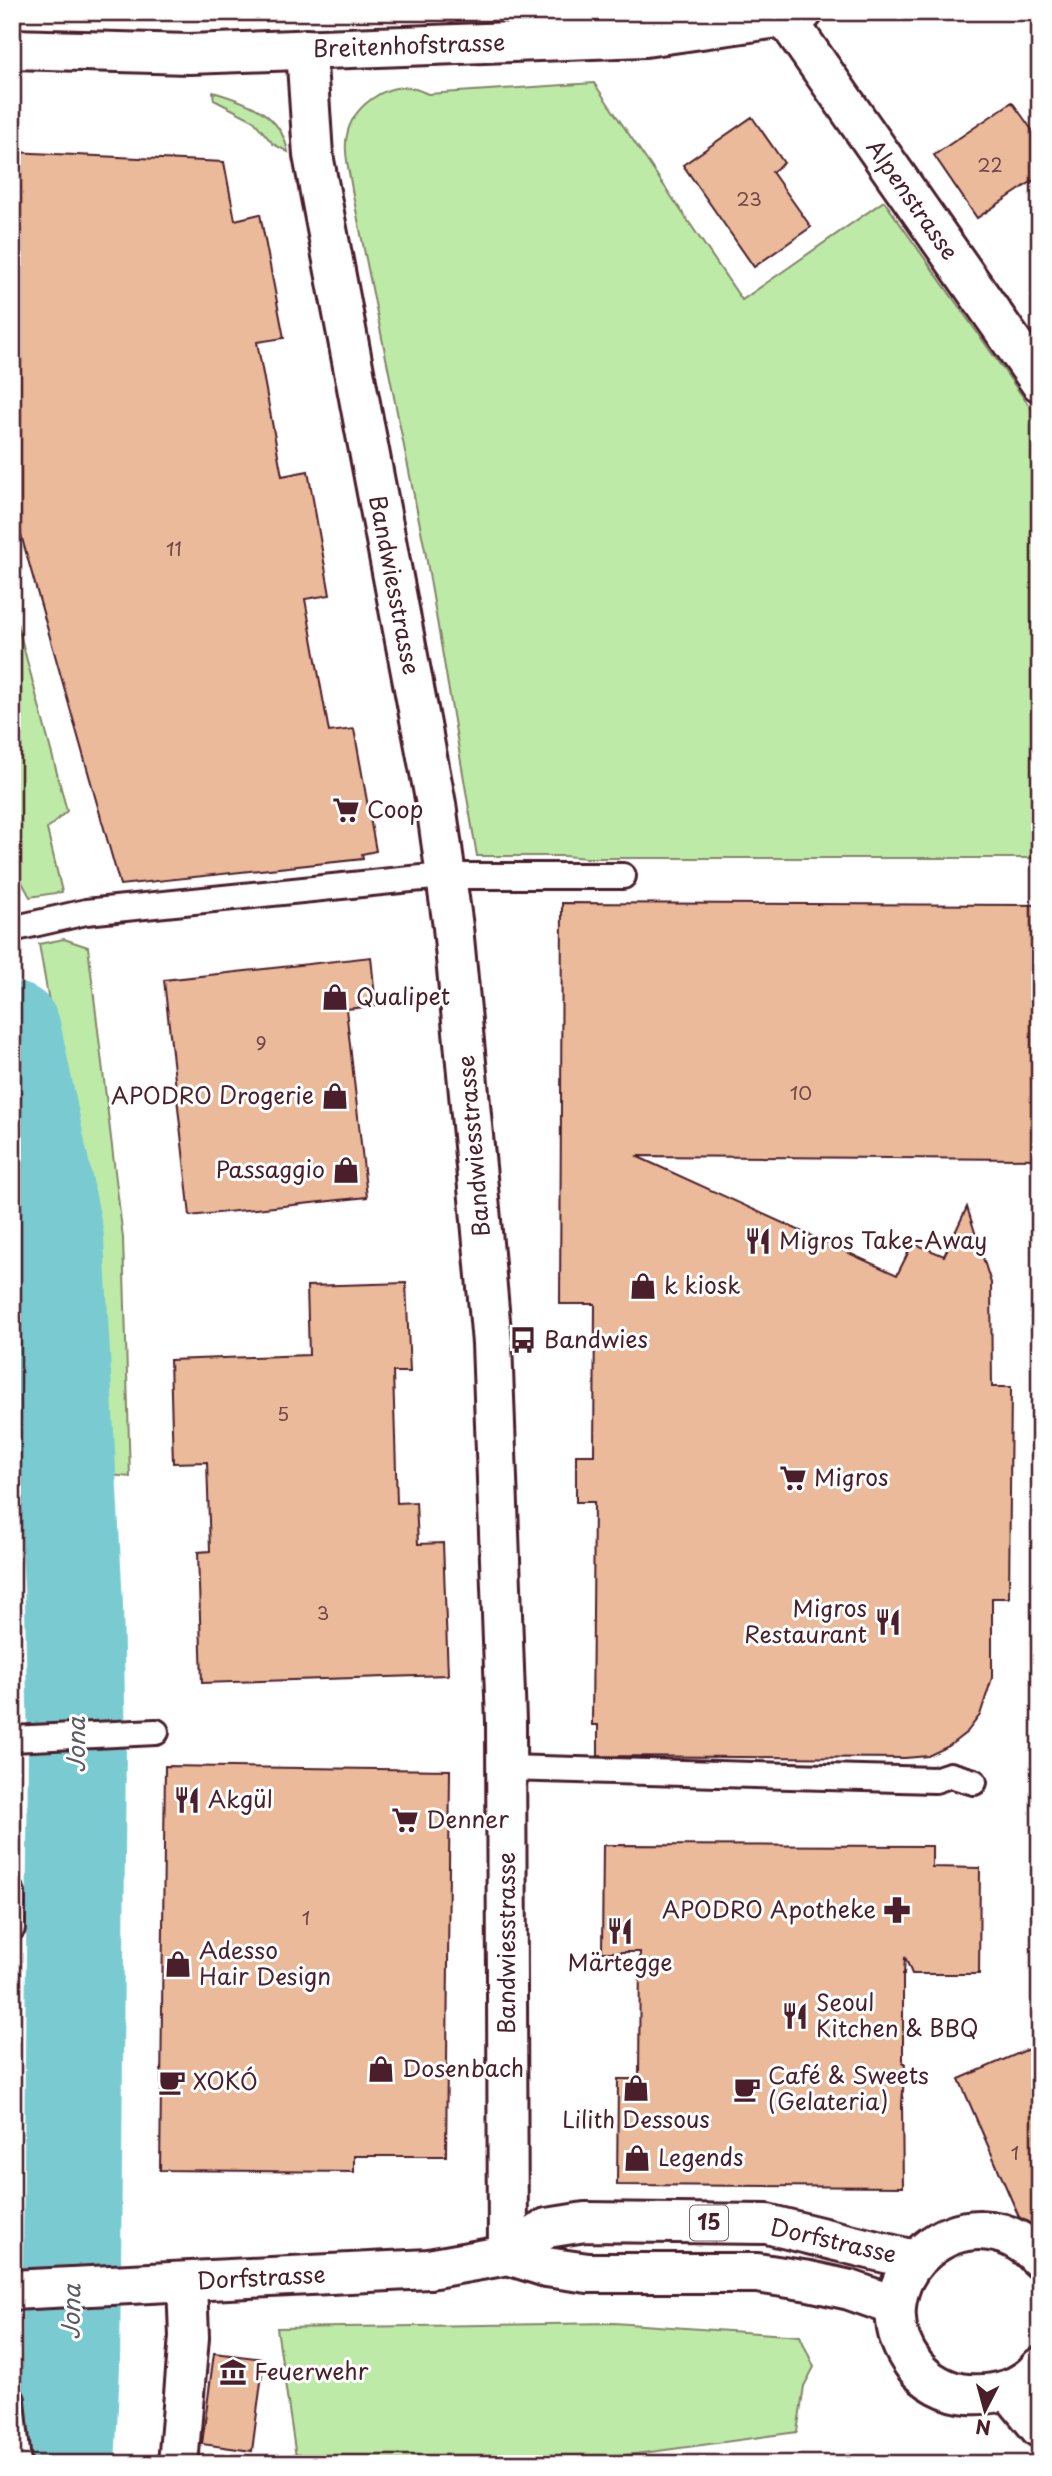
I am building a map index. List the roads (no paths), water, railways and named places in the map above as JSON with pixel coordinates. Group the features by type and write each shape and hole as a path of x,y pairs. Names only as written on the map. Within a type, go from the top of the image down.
{"street":[{"name":"Breitenhofstrasse","path":"12,48 189,54 645,37 790,14"},
{"name":"Alpenstrasse","path":"790,14 1040,382"},
{"name":"Bandwiesstrasse","path":"306,49 313,155 436,804 446,876 492,1343 506,1768 508,2255"},
{"name":"Dorfstrasse","path":"13,2290 429,2269 508,2255 547,2228 585,2222 767,2224 914,2260"},
{"path":"1040,2259 1031,2250 1009,2237 984,2230 958,2232 934,2242 914,2260 901,2281 895,2306 896,2330 905,2352 919,2372 939,2386 961,2394 985,2395 1009,2390 1034,2375 1040,2367"},
{"name":"Dorfstrasse","path":"508,2255 546,2267 588,2273 757,2273 850,2290 895,2306"},
{"path":"178,2464 190,2337 187,2282"},
{"path":"1009,2390 1040,2428"}],"lane":[{"path":"12,929 86,912 446,876 623,876"},
{"path":"22,1738 145,1733"},
{"path":"506,1768 935,1780 950,1775 974,1782"},
{"path":"12,1893 12,1928"},
{"path":"12,2400 18,2464"}],"waterway":[{"name":"Jona","path":"12,1031 55,1239 74,1605 77,1749 71,2367 66,2464"}],"place":[{"name":"Coop","path":"346,810"},
{"name":"Qualipet","path":"335,997"},
{"name":"APODRO Drogerie","path":"335,1096"},
{"name":"Passaggio","path":"346,1170"},
{"name":"Migros Take-Away","path":"758,1241"},
{"name":"k kiosk","path":"643,1286"},
{"name":"Bandwies","path":"523,1340"},
{"name":"Migros","path":"793,1478"},
{"name":"Migros Restaurant","path":"888,1622"},
{"name":"Akgül","path":"187,1800"},
{"name":"Denner","path":"405,1820"},
{"name":"APODRO Apotheke","path":"897,1910"},
{"name":"Märtegge","path":"620,1931"},
{"name":"Adesso Hair Design","path":"178,1964"},
{"name":"Seoul Kitchen & BBQ","path":"795,2016"},
{"name":"Dosenbach","path":"381,2069"},
{"name":"XOKÓ","path":"172,2082"},
{"name":"Lilith Dessous","path":"636,2088"},
{"name":"Café & Sweets (Gelateria)","path":"747,2089"},
{"name":"Legends","path":"637,2158"},
{"name":"Feuerwehr","path":"233,2372"}]}
